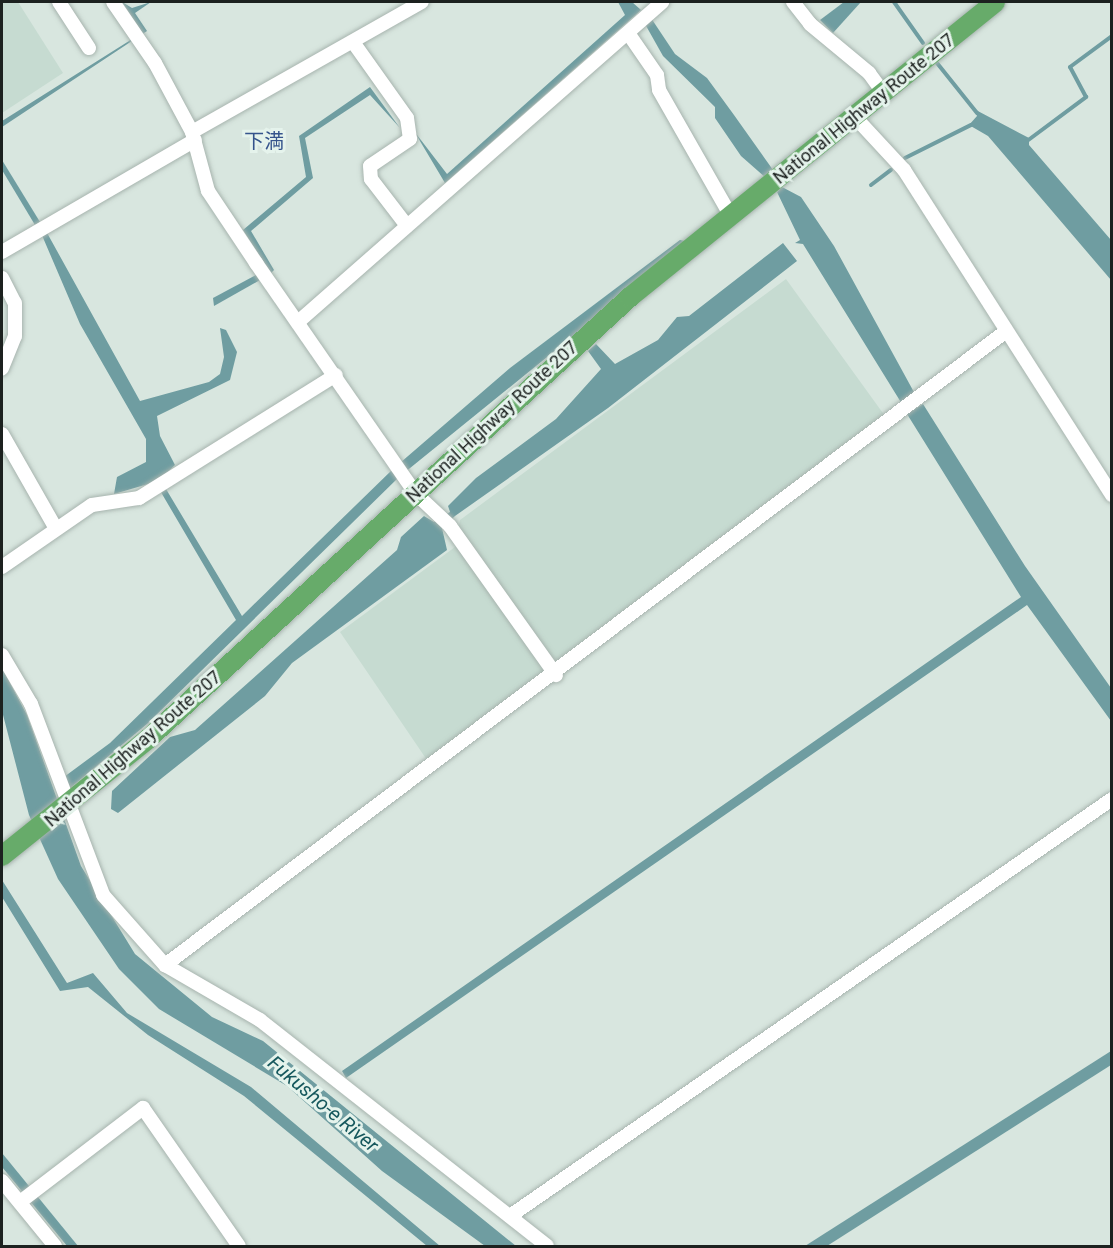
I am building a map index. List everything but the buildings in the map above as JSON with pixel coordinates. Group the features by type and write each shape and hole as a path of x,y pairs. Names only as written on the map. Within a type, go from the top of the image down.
{"highway":[{"name":"National Highway Route 207","path":"2,856 69,807 411,486 621,304 732,218 995,2"}],"street":[{"path":"59,2 89,48"},
{"path":"113,2 194,136 208,191 411,486 450,526 556,675"},
{"path":"298,322 662,2"},
{"path":"793,2 810,24 870,73 883,92"},
{"path":"2,252 413,4"},
{"path":"628,33 657,75 659,90 732,218"},
{"path":"353,42 407,118 410,139 370,166 372,179 406,226"},
{"path":"854,116 904,170 1005,332 1112,495"},
{"path":"2,278 15,303 15,336 2,368"},
{"path":"165,965 556,675 1005,332"},
{"path":"2,567 55,527 92,505 139,498 336,375"},
{"path":"2,434 55,527"},
{"path":"2,655 31,704 103,895 165,965 260,1020 547,1246"},
{"path":"510,1216 1112,799"},
{"path":"20,1202 143,1108 239,1246"},
{"path":"2,1181 55,1246"}],"shaded area":[{"path":"2,2 18,2 63,73 2,113"},
{"path":"786,279 885,416 429,763 340,632 455,547 460,520"}],"water":[{"path":"122,2 132,8 151,2 135,13 147,31 2,127 2,121 129,41 140,29"},
{"path":"618,2 632,2 641,10 445,183 414,131 447,174 625,15"},
{"path":"844,2 861,2 833,33 820,20"},
{"path":"651,18 675,54 707,78 734,115 773,170 765,177 741,156 715,118 715,107 663,56 645,24"},
{"path":"370,87 400,128 370,95 305,138 313,178 251,231 274,270 271,273 243,230 306,177 299,136"},
{"path":"974,109 1029,138 1029,145 1111,240 1111,280 988,136 969,125 977,116"},
{"path":"2,160 40,222 35,225 2,170"},
{"path":"782,187 801,197 834,246 915,394 902,404 803,244 795,243 800,240 777,192"},
{"path":"46,231 140,401 209,382 220,374 224,357 220,328 226,330 237,352 230,380 157,416 160,436 175,465 160,479 242,616 393,469 510,368 680,240 689,242 399,477 147,724 69,789 64,777 110,743 236,620 155,482 114,494 117,477 146,462 146,439 80,324 41,233"},
{"path":"783,243 797,261 608,408 455,516 442,528 447,550 292,663 265,696 118,813 111,809 112,791 170,737 195,730 397,550 401,537 424,516 434,522 450,512 448,506 476,478 556,419 601,369 588,351 596,344 615,364 658,340 677,317 689,316"},
{"path":"256,275 260,280 214,306 213,298"},
{"path":"923,404 1025,566 1111,688 1111,721 1027,605 346,1078 342,1071 1021,597 907,414"},
{"name":"Fukusho-e River","path":"2,668 27,715 81,866 135,954 212,1017 263,1041 516,1246 485,1246 382,1171 287,1086 159,1009 119,969 58,879 29,815 2,711"},
{"path":"2,880 67,983 93,973 127,1013 251,1087 440,1246 427,1246 244,1096 148,1035 88,987 60,991 2,897"},
{"path":"1111,1051 1111,1065 827,1246 805,1246"},
{"path":"2,1153 78,1246 67,1246 2,1167"}],"waterway":[{"path":"894,2 923,43"},
{"path":"1027,141 1086,97 1070,67 1112,36"},
{"path":"937,63 977,113"},
{"path":"905,158 971,125"},
{"path":"871,185 891,170"}],"district":[{"name":"下満","path":"264,141"}]}
